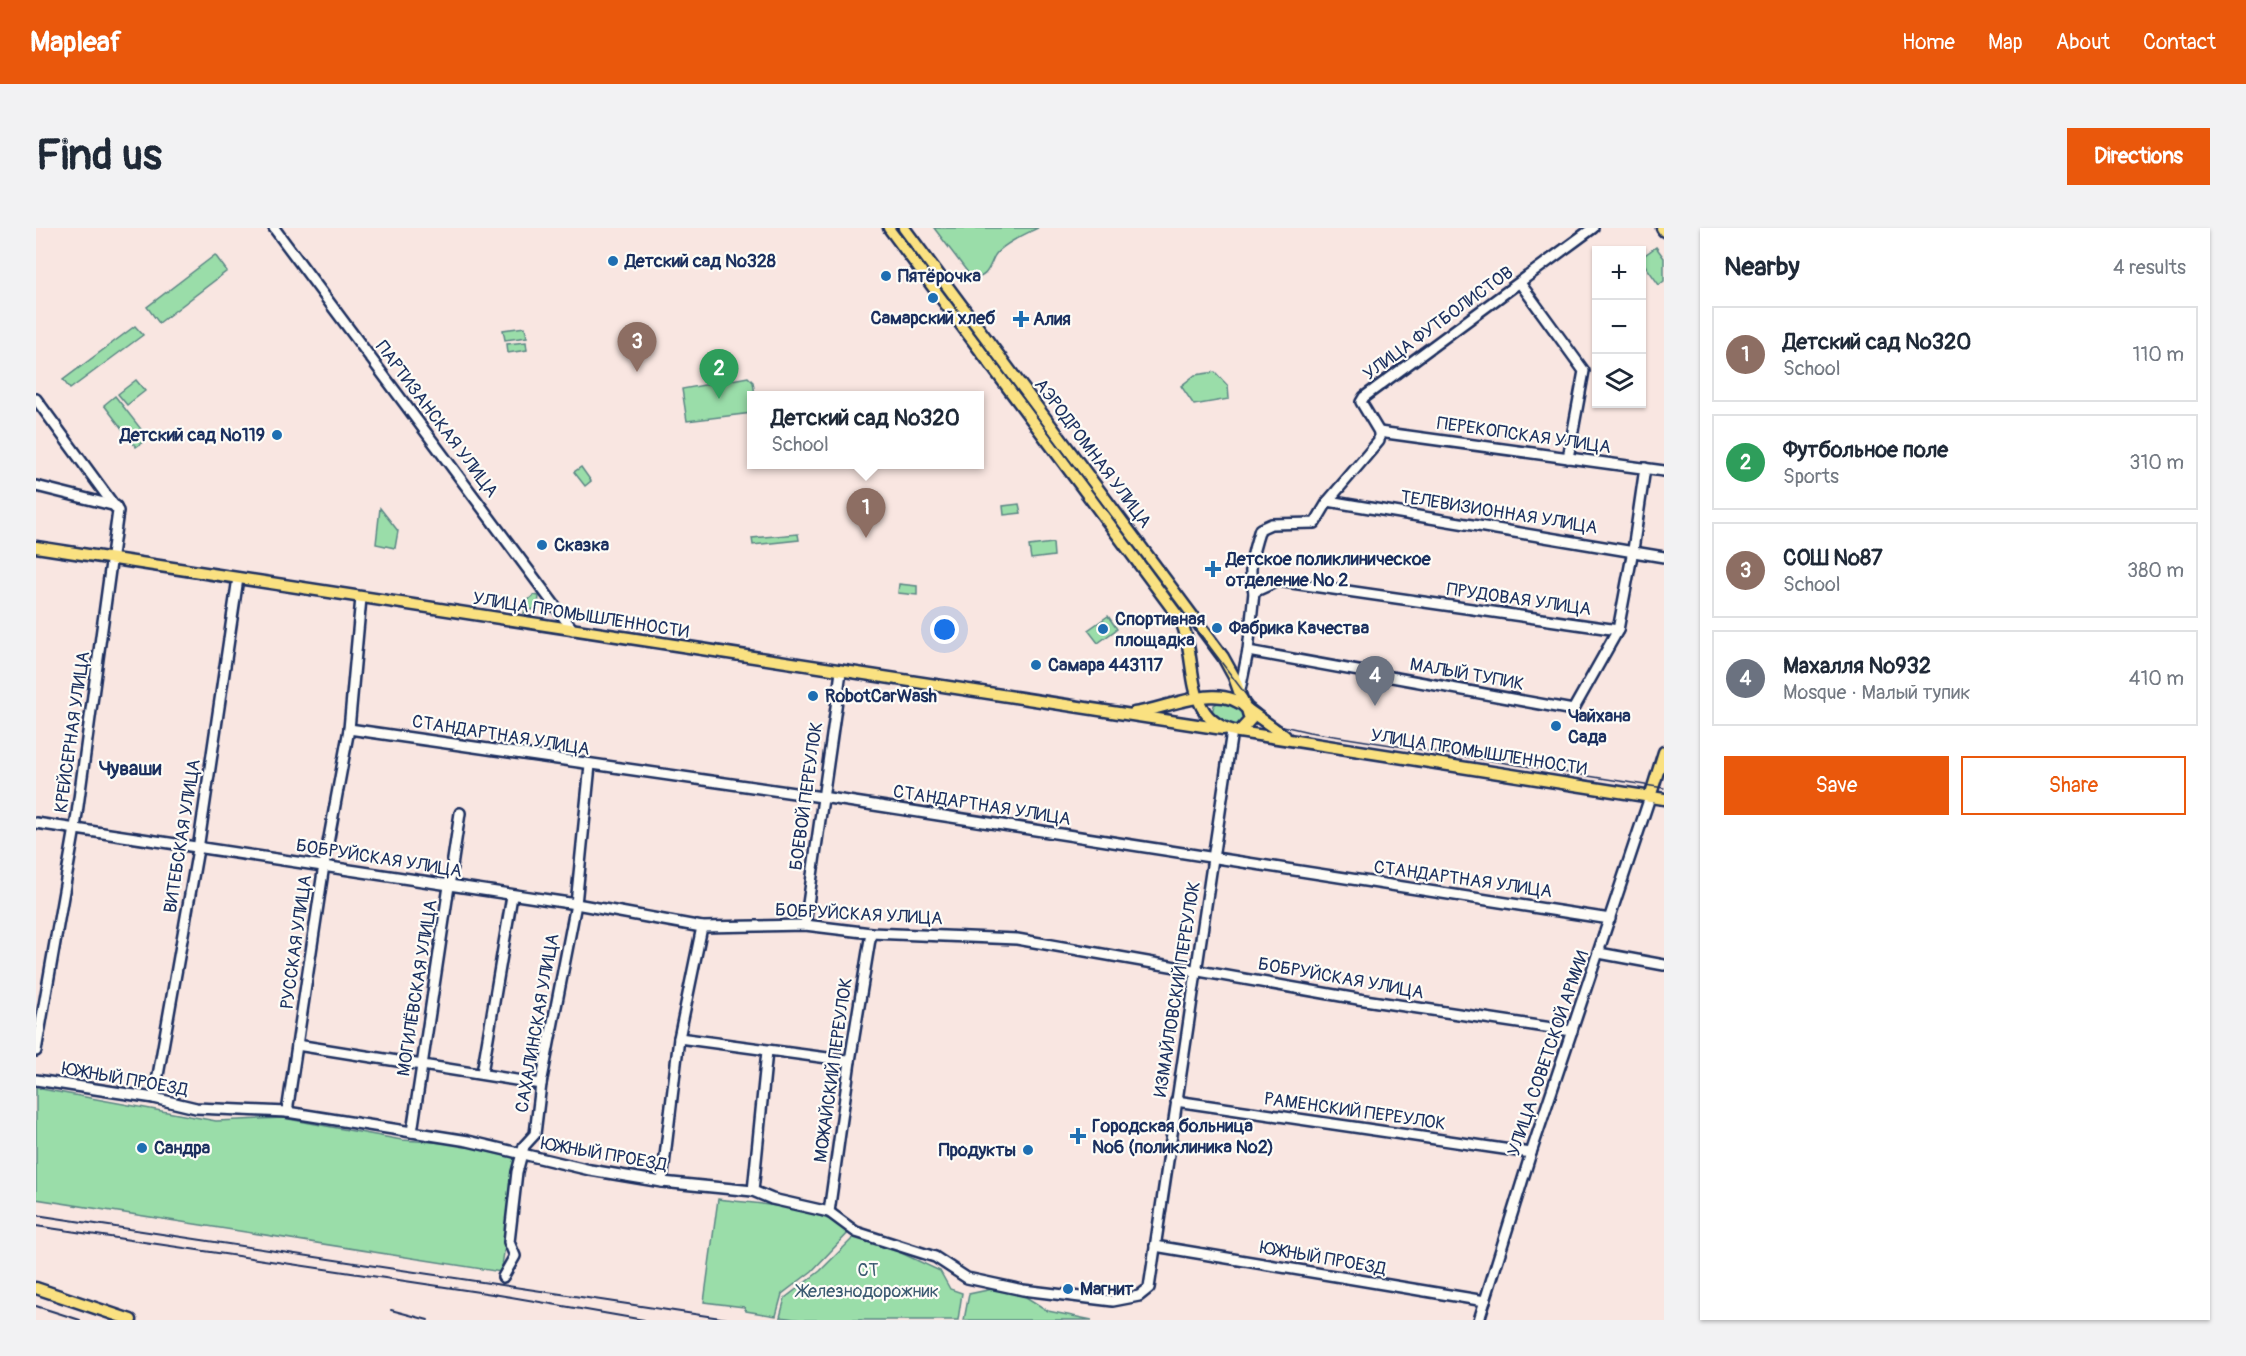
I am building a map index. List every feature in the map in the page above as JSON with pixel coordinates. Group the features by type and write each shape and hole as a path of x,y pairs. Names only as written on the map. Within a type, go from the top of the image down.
{"main road":[{"name":"АЭРОДРОМНАЯ УЛИЦА","path":"890,228 1179,619 1190,644 1197,697"},
{"name":"АЭРОДРОМНАЯ УЛИЦА","path":"904,228 1188,608 1229,667 1245,707"},
{"name":"УЛИЦА ПРОМЫШЛЕННОСТИ","path":"36,548 840,672 1288,738 1664,799"},
{"name":"УЛИЦА ПРОМЫШЛЕННОСТИ","path":"1122,714 1165,708 1197,697 1221,696 1245,707 1288,738"},
{"path":"1221,696 1210,701 1206,713 1227,729"},
{"path":"1197,697 1203,712 1227,729"},
{"path":"1227,729 1250,720 1245,707"},
{"name":"УЛИЦА СОВЕТСКОЙ АРМИИ","path":"1650,797 1664,752"},
{"path":"1650,797 1664,790"},
{"path":"36,1288 131,1320"}],"street":[{"name":"ПАРТИЗАНСКАЯ УЛИЦА","path":"274,228 573,630"},
{"name":"УЛИЦА ФУТБОЛИСТОВ","path":"1379,432 1361,402 1364,397 1593,228"},
{"path":"1520,283 1584,371 1568,458"},
{"path":"36,399 116,506"},
{"path":"1240,690 1248,651 1254,592 1250,576 1252,554 1260,529 1271,525 1315,523 1328,501 1379,441 1379,432"},
{"name":"ПЕРЕКОПСКАЯ УЛИЦА","path":"1379,432 1664,471"},
{"path":"1618,630 1645,468"},
{"path":"36,486 116,506"},
{"name":"ТЕЛЕВИЗИОННАЯ УЛИЦА","path":"1328,501 1633,550 1664,557"},
{"name":"КРЕЙСЕРНАЯ УЛИЦА","path":"36,1051 75,828 113,559 116,506"},
{"name":"ВИТЕБСКАЯ УЛИЦА","path":"154,1098 198,849 238,578"},
{"name":"ПРУДОВАЯ УЛИЦА","path":"1254,592 1278,581 1618,630"},
{"name":"РУССКАЯ УЛИЦА","path":"288,1112 324,865 349,729 361,598"},
{"name":"МАЛЫЙ ТУПИК","path":"1248,651 1573,710 1618,630"},
{"name":"БОЕВОЙ ПЕРЕУЛОК","path":"804,924 840,672"},
{"name":"СТАНДАРТНАЯ УЛИЦА","path":"349,729 822,797 1610,919"},
{"name":"ИЗМАЙЛОВСКИЙ ПЕРЕУЛОК","path":"1149,1288 1215,859 1227,729"},
{"name":"САХАЛИНСКАЯ УЛИЦА","path":"503,1277 514,1257 509,1242 521,1155 524,1146 535,1134 541,1084 576,904 590,765"},
{"name":"УЛИЦА СОВЕТСКОЙ АРМИИ","path":"1479,1320 1531,1153 1650,797"},
{"name":"МОГИЛЁВСКАЯ УЛИЦА","path":"412,1132 460,813"},
{"name":"БОБРУЙСКАЯ УЛИЦА","path":"36,823 576,904 702,927 804,924 871,933 1017,939 1358,999 1572,1030"},
{"path":"482,1073 512,896"},
{"path":"662,1182 679,1038 702,927"},
{"name":"МОЖАЙСКИЙ ПЕРЕУЛОК","path":"830,1212 850,1060 871,933"},
{"path":"1599,952 1629,960 1664,965"},
{"path":"679,1038 850,1060"},
{"path":"297,1046 541,1084"},
{"path":"753,1191 768,1051"},
{"name":"ЮЖНЫЙ ПРОЕЗД","path":"36,1080 154,1098 196,1108 288,1112 468,1141 521,1155 662,1182 753,1191 772,1199 830,1212 856,1232 935,1257 967,1278 1023,1290 1113,1301 1139,1296 1149,1288"},
{"name":"РАМЕНСКИЙ ПЕРЕУЛОК","path":"1176,1101 1531,1153"},
{"name":"ЮЖНЫЙ ПРОЕЗД","path":"1155,1246 1485,1300"}],"green space":[{"path":"934,228 1038,228 1002,248 981,277 972,278"},
{"path":"1656,247 1664,258 1664,281 1659,285 1646,267 1646,254"},
{"path":"215,255 227,271 159,323 147,307"},
{"path":"135,326 143,335 70,389 63,380"},
{"path":"525,327 527,337 505,340 503,330"},
{"path":"526,342 527,350 508,353 507,344"},
{"path":"1215,372 1228,386 1229,399 1194,405 1181,386 1195,375"},
{"path":"748,377 753,382 754,391 747,391 747,414 687,421 682,389"},
{"path":"136,380 145,391 127,405 118,394"},
{"path":"115,396 148,438 136,447 104,405"},
{"path":"581,467 591,481 585,486 574,472"},
{"path":"1019,504 1021,513 1004,515 1003,506"},
{"path":"380,508 398,531 395,548 376,544"},
{"path":"798,534 799,540 753,545 752,538"},
{"path":"1053,543 1054,556 1031,559 1029,546"},
{"path":"899,584 917,586 917,595 898,593"},
{"path":"534,595 539,596 538,607 524,613 527,601"},
{"name":"Спортивная площадка","path":"1108,616 1117,629 1098,643 1088,630"},
{"path":"1219,702 1242,710 1246,716 1241,727 1223,722 1212,713 1214,705"},
{"path":"36,1088 216,1121 283,1118 402,1140 461,1144 519,1157 501,1272 36,1199"},
{"path":"718,1199 804,1211 836,1222 850,1231 812,1271 782,1294 776,1316 746,1311 744,1307 704,1302"},
{"name":"СТ Железнодорожник","path":"856,1235 871,1239 940,1271 950,1289 962,1293 958,1320 802,1320 780,1317 785,1298 820,1271"},
{"path":"997,1288 1026,1297 1048,1311 1092,1320 964,1320 969,1294"}],"tram line":[{"path":"895,228 1252,703 1279,725 1309,732 1664,788"}],"railway":[{"path":"36,1215 734,1320"},
{"path":"36,1226 499,1295 644,1320"},
{"path":"36,1306 80,1320"},
{"path":"391,1310 428,1320"}],"place":[{"name":"Детский сад №328","path":"613,261"},
{"name":"Пятёрочка","path":"886,276"},
{"name":"Самарский хлеб","path":"933,298"},
{"name":"Алия","path":"1021,319"},
{"name":"СОШ №87","path":"637,372"},
{"name":"Футбольное поле","path":"719,399"},
{"name":"Детский сад №119","path":"277,435"},
{"name":"Детский сад №320","path":"866,538"},
{"name":"Сказка","path":"542,545"},
{"name":"Детское поликлиническое отделение № 2","path":"1213,569"},
{"name":"Фабрика Качества","path":"1217,628"},
{"name":"Спортивная площадка","path":"1103,629"},
{"name":"Самара 443117","path":"1036,665"},
{"name":"RobotCarWash","path":"813,696"},
{"name":"Махалля №932","path":"1375,706"},
{"name":"Чайхана Сада","path":"1556,726"},
{"name":"Городская больница №6 (поликлиника №2)","path":"1078,1136"},
{"name":"Сандра","path":"142,1148"},
{"name":"Продукты","path":"1028,1150"},
{"name":"Магнит","path":"1068,1289"}],"district":[{"name":"Чуваши","path":"130,768"}]}
